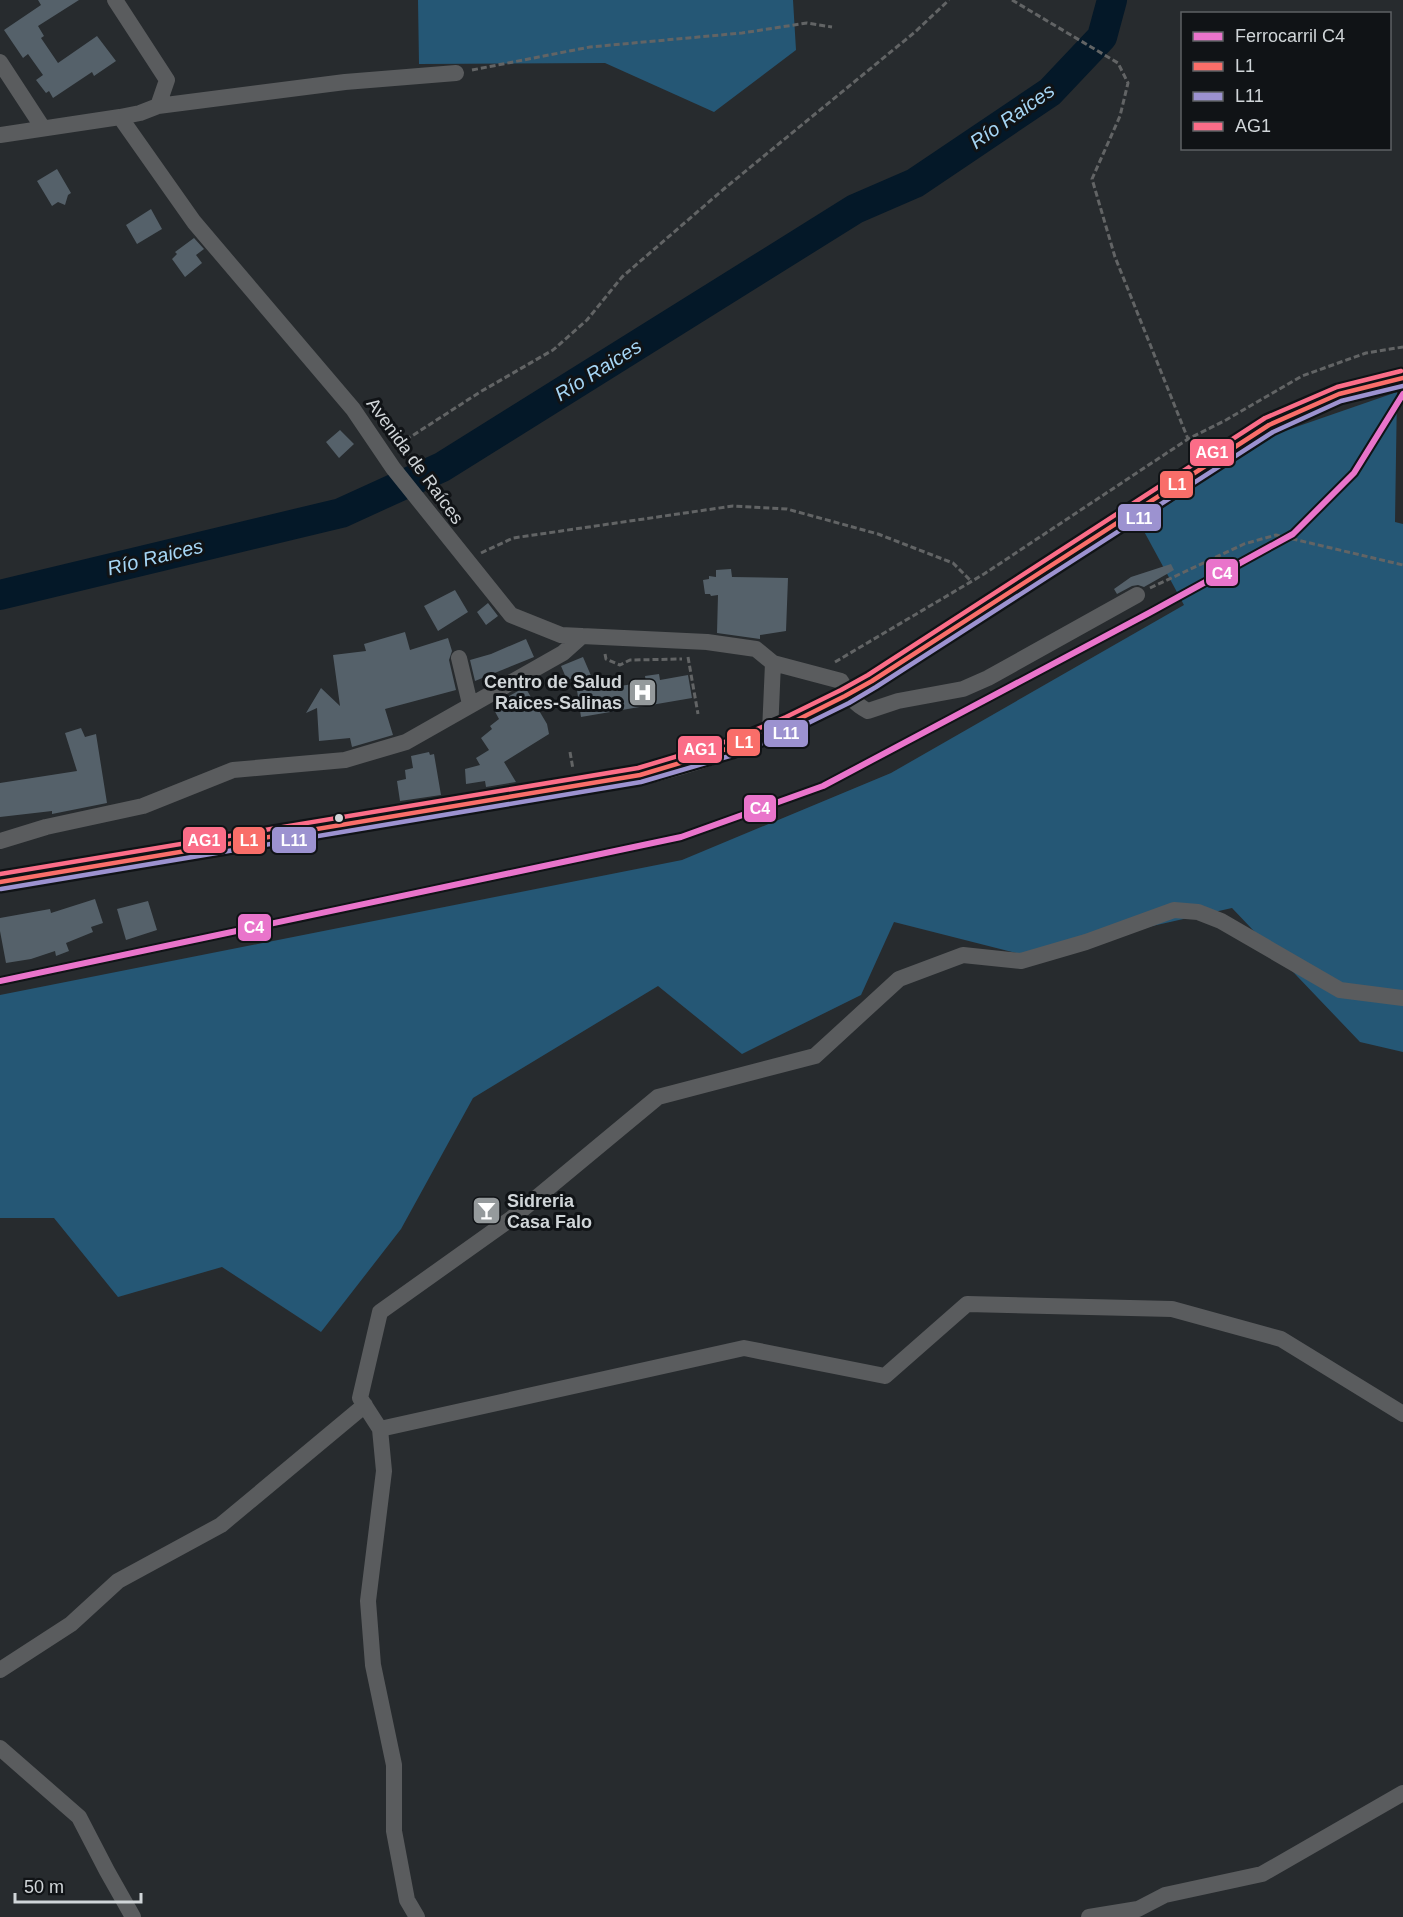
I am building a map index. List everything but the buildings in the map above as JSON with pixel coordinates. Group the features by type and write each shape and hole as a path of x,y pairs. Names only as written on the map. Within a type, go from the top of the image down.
{"main road":[{"path":"0,882 640,775 703,757 770,732 848,695 1269,425 1339,394 1403,378"}],"street":[{"path":"115,0 167,80 158,106"},
{"path":"0,62 43,128"},
{"path":"0,135 120,117 158,106 345,82 456,73"},
{"name":"Avenida de Raíces","path":"120,117 194,222 353,409 418,501 511,615 561,635 707,642 756,649 773,663 841,681 848,695 857,705 868,711 898,701 963,689 988,678 1137,595"},
{"path":"0,841 46,827 143,806 233,770 345,760 406,742 562,653 582,636"},
{"path":"459,658 470,704"},
{"path":"770,732 773,663"},
{"path":"417,1917 407,1900 394,1831 394,1765 373,1665 368,1601 384,1471 380,1430 360,1398 380,1312 512,1218 658,1097 815,1056 899,978 963,955 1020,961 1086,942 1174,910 1198,912 1221,921 1340,990 1403,998"},
{"path":"380,1430 744,1348 885,1376 967,1304 1172,1309 1281,1339 1403,1413"},
{"path":"0,1670 71,1624 118,1581 221,1525 365,1405"},
{"path":"0,1748 79,1816 106,1871 133,1917"},
{"path":"1089,1917 1138,1909 1165,1895 1262,1874 1403,1793"}],"path":[{"path":"388,461 480,392 553,350 587,320 622,277 725,188 915,32 949,0"},
{"path":"1012,0 1118,63 1128,83 1120,116 1092,179 1115,257 1188,439"},
{"path":"456,73 590,47 742,33 807,23 832,27"},
{"path":"812,674 972,582 1188,439 1302,376 1366,353 1403,347"},
{"path":"465,559 513,538 733,506 787,509 878,534 953,563 972,582"},
{"path":"1137,595 1160,582 1244,544 1276,535 1403,565"},
{"path":"604,653 606,659 620,665 630,660 688,659"},
{"path":"688,653 698,714"},
{"path":"570,752 572,763"}],"shaded area":[{"path":"418,0 793,0 796,50 714,112 605,63 419,64"},
{"path":"1397,392 1395,522 1403,524 1403,1052 1360,1042 1232,908 1024,955 894,922 861,995 742,1054 658,986 473,1098 401,1229 321,1332 222,1267 118,1297 54,1218 0,1218 0,995 682,860 891,773 1184,605 1140,524 1267,437"}],"waterway":[{"name":"Río Raices","path":"0,595 341,513 442,467 855,209 915,183 1050,92 1102,37 1112,0"}],"rail line":[{"name":"C4","path":"0,981 681,837 823,786 1293,534 1354,473 1403,394"}],"transit line":[{"name":"AG1","path":"0,874 638,768 728,741 786,717 868,675 1265,418 1337,387 1401,371"},
{"name":"L1","path":"0,882 640,775 730,748 789,724 872,681 1269,425 1339,394 1403,378"},
{"name":"L11","path":"1,889 641,782 733,755 792,731 876,687 1273,432 1341,401 1403,386"}],"place":[{"name":"Centro de Salud Raices-Salinas","path":"643,692"},
{"name":"Sidreria Casa Falo","path":"486,1211"}]}
